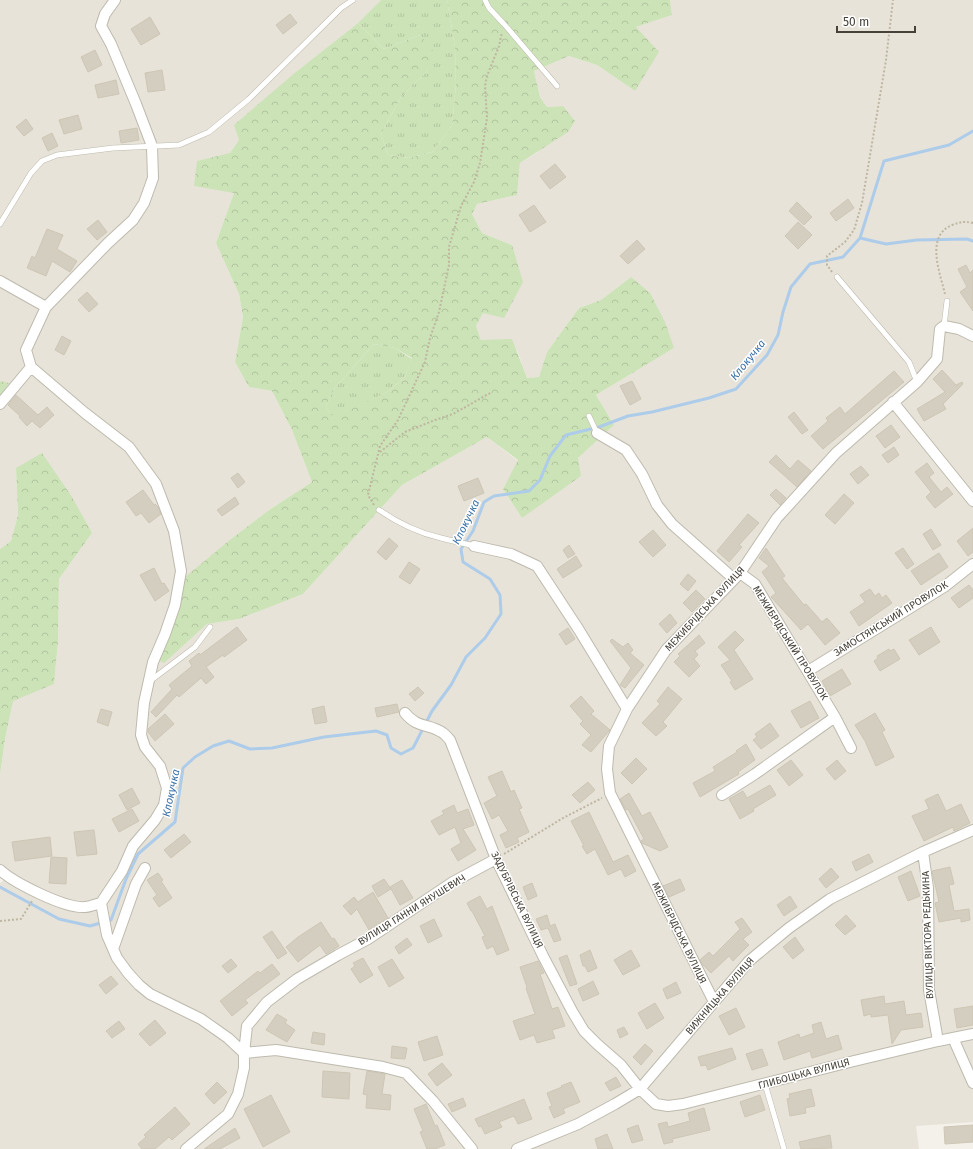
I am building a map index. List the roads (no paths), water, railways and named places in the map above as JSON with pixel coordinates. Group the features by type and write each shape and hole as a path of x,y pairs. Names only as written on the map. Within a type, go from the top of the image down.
{"street":[{"path":"115,0 105,14 101,26 111,44 152,146 153,178 144,203 133,220 108,243 46,307 26,350 32,367 85,413 128,447 156,484 174,531 182,570 175,605 153,662 144,703 141,735 145,747 160,766 167,788 164,805 155,820 133,846 122,871 102,908 107,935 117,958 128,973 150,994 200,1019 228,1038 244,1053 283,1050 383,1067 406,1073 433,1101 472,1149"},
{"path":"0,281 46,307"},
{"path":"944,326 959,329 973,336"},
{"name":"МЕЖИБРІДСЬКА ВУЛИЦЯ","path":"714,1002 610,793 607,769 609,746 627,709 666,650 737,576 777,518 836,453 917,382 937,359 940,329 944,326"},
{"path":"0,404 32,367"},
{"path":"893,402 973,501"},
{"name":"МЕЖИБРІДСЬКИЙ ПРОВУЛОК","path":"595,428 626,450 642,474 657,504 672,524 737,576 755,584 835,717 851,748"},
{"path":"474,546 510,554 537,566 568,612 627,709"},
{"name":"ЗАМОСТЯНСЬКИЙ ПРОВУЛОК","path":"808,671 944,587 973,564"},
{"name":"ЗАДУБРІВСЬКА ВУЛИЦЯ","path":"405,713 411,720 443,732 450,740 496,859 543,956 572,1011 584,1031 621,1065 640,1089"},
{"path":"722,795 755,774 835,717"},
{"name":"ВИЖНИЦЬКА ВУЛИЦЯ","path":"517,1149 578,1124 640,1089 749,961 789,928 830,899 923,852 973,830"},
{"name":"ВУЛИЦЯ ВІКТОРА РЕДЬКИНА","path":"923,852 928,888 929,990 938,1041"},
{"name":"ВУЛИЦЯ ГАННИ ЯНУШЕВИЧ","path":"186,1149 228,1114 238,1094 244,1068 247,1026 267,1002 298,979 368,939 454,882 496,859"},
{"path":"113,949 136,884 145,868"},
{"path":"0,870 6,875 32,889 64,904 102,908"},
{"name":"ГЛИБОЦЬКА ВУЛИЦЯ","path":"640,1089 656,1104 668,1106 683,1104 938,1041 973,1034"},
{"path":"953,1038 973,1083"}],"lane":[{"path":"0,224 31,173 42,161 57,155 113,148 179,145 209,132 249,99 341,8 353,0"},
{"path":"485,0 489,8 557,86"},
{"path":"837,277 908,362 917,382"},
{"path":"944,326 947,301"},
{"path":"589,416 595,428"},
{"path":"379,510 396,522 412,529 441,539 474,546"},
{"path":"149,681 195,647 210,627"},
{"path":"765,1084 784,1149"}],"waterway":[{"name":"Клокучка","path":"0,887 59,919 90,926 111,920 126,879 138,854 175,822 183,768 195,757 213,746 229,741 250,749 272,748 324,737 376,731 387,735 391,748 401,754 413,748 432,711 451,685 466,657 485,638 501,614 500,595 490,579 463,562 461,549 473,531 484,502 494,496 529,491 540,480 550,456 566,435 599,427 628,416 652,412 709,398 736,389 767,355 778,335 791,287 810,264 843,257 860,238 884,161 949,145 973,131"},
{"path":"860,238 886,244 917,240 967,239 973,241"}]}
